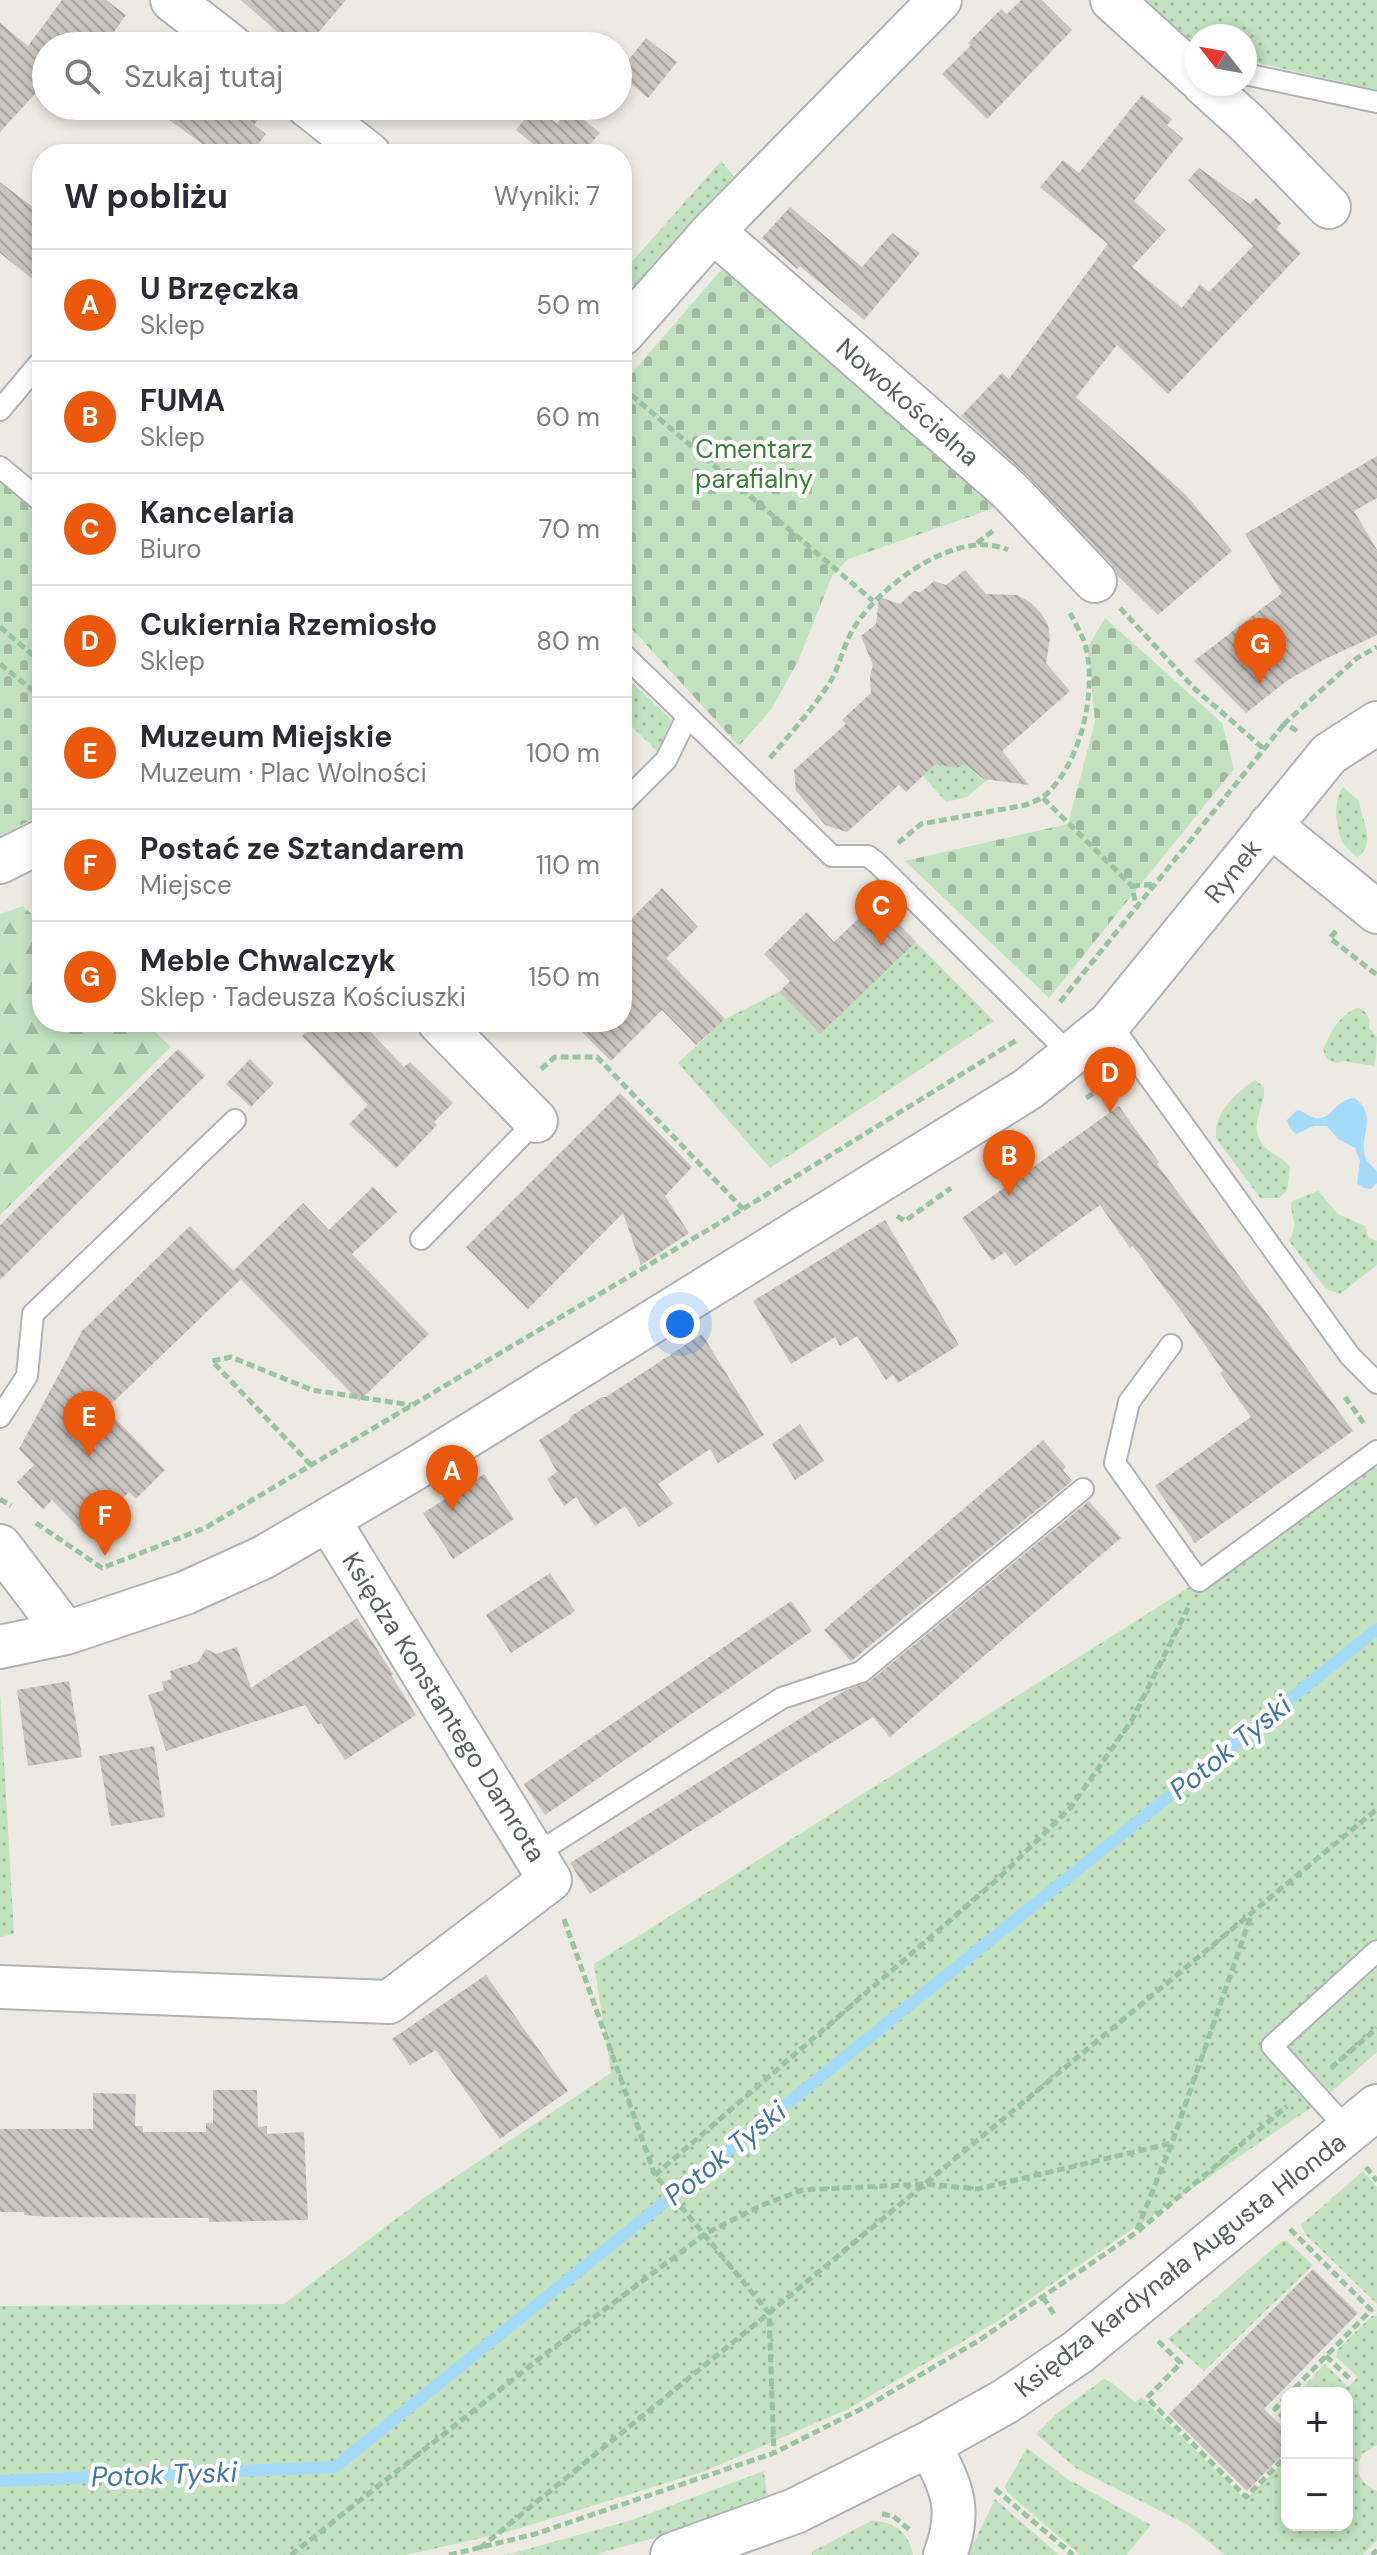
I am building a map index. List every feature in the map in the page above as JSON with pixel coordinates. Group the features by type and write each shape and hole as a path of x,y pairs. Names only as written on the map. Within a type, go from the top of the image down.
{"street":[{"path":"172,0 213,32"},
{"path":"632,323 713,231 940,0"},
{"path":"1112,0 1185,63"},
{"path":"1219,96 1329,207"},
{"path":"326,120 356,144"},
{"name":"Nowokościelna","path":"713,231 1010,491 1082,596"},
{"path":"1270,825 1377,691"},
{"path":"1329,754 1377,723"},
{"name":"Rynek","path":"1110,1023 1270,825 1377,912"},
{"path":"0,862 32,846"},
{"path":"0,1647 66,1633 185,1593 264,1557 329,1521 1015,1097 1110,1023"},
{"path":"449,1032 524,1108"},
{"name":"Księdza Konstantego Damrota","path":"0,1987 389,2002 542,1868 329,1521"},
{"path":"13,1531 66,1633"},
{"name":"Księdza kardynała Augusta Hlonda","path":"673,2555 795,2511 929,2444 1006,2401 1078,2352 1363,2134"},
{"path":"929,2444 953,2498 952,2528 945,2555"}],"lane":[{"path":"1257,77 1377,102"},
{"path":"0,410 32,372"},
{"path":"0,467 32,494"},
{"path":"632,663 832,856 868,856 877,863 1071,1055"},
{"path":"632,794 666,760 687,717"},
{"path":"1110,1023 1350,1356 1377,1383"},
{"path":"421,1239 524,1108"},
{"path":"0,1417 27,1376 33,1314 235,1120"},
{"path":"1171,1345 1129,1402 1115,1463 1199,1581 1377,1451"},
{"path":"542,1868 782,1698 861,1672 1083,1489"},
{"path":"1363,2134 1309,2087 1272,2046 1377,1951"}],"path":[{"path":"632,396 873,601"},
{"path":"752,781 827,688 853,628 873,601 934,557 962,546 994,543 1011,551"},
{"path":"1082,596 1264,749"},
{"path":"886,852 921,824 1026,805 1043,798 1064,772 1080,737 1088,704 1082,596"},
{"path":"0,627 32,654"},
{"path":"0,664 32,690"},
{"path":"13,1531 102,1568 205,1528 743,1209 1041,1025 1285,723"},
{"path":"1043,798 1132,886 1137,907"},
{"path":"1132,886 1155,884"},
{"path":"1364,966 1377,975"},
{"path":"524,1108 555,1057 597,1057 743,1209"},
{"path":"1077,1104 1118,1079"},
{"path":"895,1215 905,1221 953,1187"},
{"path":"311,1465 212,1361 231,1357 312,1390 412,1405"},
{"path":"1342,1392 1368,1429"},
{"path":"0,1499 13,1508"},
{"path":"655,2175 999,1878 1071,1807 1132,1720 1180,1627 1199,1581"},
{"path":"480,2548 1377,1809"},
{"path":"542,1868 655,2175 769,2313 774,2453"},
{"path":"1137,2232 1172,2143 1253,1912"},
{"path":"449,2555 535,2534 774,2453 869,2405 978,2341 1137,2232 1377,2028"},
{"path":"1363,2134 1377,2181"},
{"path":"291,2555 544,2355 705,2234 760,2206 802,2190 925,2184 978,2189 1172,2143"},
{"path":"1289,2228 1374,2311 1297,2387"},
{"path":"1155,2338 1181,2363 1147,2398 1246,2497 1283,2459"},
{"path":"1326,2356 1350,2379"},
{"path":"995,2489 1073,2555"},
{"path":"1372,2555 1377,2550"}],"green space":[{"path":"1140,0 1377,0 1377,90 1257,63 1257,24 1185,24 1185,41"},
{"path":"721,161 736,179 632,300 632,262"},
{"name":"Cmentarz parafialny","path":"727,263 1006,504 848,559 832,576 798,661 772,708 739,746 632,629 632,373"},
{"path":"0,481 32,507 32,819 0,836"},
{"path":"1105,618 1222,723 1234,769 1049,998 905,861 1068,824 1095,722 1088,647"},
{"path":"632,683 671,720 658,752 632,727"},
{"path":"951,741 988,779 967,797 946,802 918,770"},
{"path":"1343,787 1359,801 1367,832 1366,846 1357,858 1343,843 1338,830 1336,807"},
{"path":"23,906 32,915 32,1032 155,1032 171,1047 0,1215 0,914"},
{"path":"916,942 994,1021 770,1168 678,1063 725,1019 779,992 820,1034"},
{"path":"1359,1008 1368,1016 1369,1028 1377,1037 1375,1066 1343,1061 1336,1063 1327,1059 1323,1050 1333,1030 1342,1018"},
{"path":"1255,1080 1264,1087 1257,1121 1258,1135 1264,1146 1290,1167 1287,1191 1279,1198 1260,1198 1216,1138 1218,1120 1227,1104"},
{"path":"1318,1191 1338,1214 1365,1226 1368,1237 1377,1241 1377,1265 1340,1294 1326,1289 1289,1241 1294,1227 1292,1201"},
{"path":"1369,1456 1377,1469 1377,2052 1321,2101 996,2322 848,2409 705,2471 504,2533 406,2555 0,2555 0,2306 284,2304 421,2200 611,2073 594,1964 1199,1581"},
{"path":"0,1691 14,1934 0,1937"},
{"path":"1363,2171 1377,2187 1377,2304 1306,2235 1301,2225"},
{"path":"1282,2241 1287,2241 1313,2265 1204,2371 1168,2339"},
{"path":"1372,2316 1377,2316 1377,2445 1362,2454 1359,2471 1366,2485 1377,2491 1377,2540 1362,2555 1225,2555 1188,2525 1077,2469 1036,2434 1056,2414 1104,2379 1135,2402 1141,2397 1246,2500 1281,2464 1281,2531 1353,2531 1353,2387 1348,2387 1358,2377 1336,2357 1338,2349"},
{"path":"1325,2364 1348,2387 1303,2387"},
{"path":"1027,2448 1066,2478 1151,2525 1126,2555 1080,2555 1006,2491 1005,2486"},
{"path":"764,2471 767,2495 654,2538 594,2555 506,2555 632,2520"},
{"path":"995,2499 1059,2555 968,2555"},
{"path":"871,2521 887,2523 899,2529 908,2540 913,2555 812,2555 811,2552"}],"water":[{"path":"1354,1098 1367,1116 1365,1155 1377,1172 1377,1183 1371,1189 1357,1183 1360,1161 1355,1148 1338,1139 1327,1126 1314,1126 1296,1134 1287,1120 1297,1110 1321,1118 1342,1102"}],"building":[{"path":"62,0 106,0 126,15 114,32 38,32"},
{"path":"241,0 346,0 319,32 277,32"},
{"path":"1021,0 1042,0 1072,30 987,119 942,74 1001,9 1007,14"},
{"path":"0,23 28,46 32,41 32,97 0,132"},
{"path":"646,38 677,62 648,98 632,85 632,56"},
{"path":"1142,95 1172,119 1167,125 1183,139 1134,201 1166,230 1132,267 1182,308 1200,284 1209,292 1253,246 1188,180 1199,168 1250,204 1256,198 1281,223 1276,229 1301,253 1168,394 1117,345 1076,397 1186,495 1232,551 1158,615 1118,576 1112,565 1027,475 961,416 1002,373 1009,379 1108,244 1040,187 1063,160 1079,173"},
{"path":"169,120 258,120 254,125 266,134 258,144 202,144"},
{"path":"524,120 552,120 557,124 560,120 584,120 600,133 590,144 533,144 516,130"},
{"path":"0,182 32,206 32,279 0,253"},
{"path":"790,207 862,267 892,233 920,253 864,320 762,238"},
{"path":"1377,456 1377,498 1354,511 1377,550 1377,635 1288,680 1246,713 1194,661 1282,593 1245,534"},
{"path":"965,570 986,594 1017,595 1041,613 1048,625 1050,638 1046,663 1070,691 1002,751 1029,785 984,779 965,764 957,768 935,764 906,792 899,785 847,832 825,825 796,791 794,770 846,724 842,720 871,693 873,665 861,636 876,624 879,597 900,604 914,591 921,592 934,581 946,585"},
{"path":"662,888 698,927 666,958 725,1019 696,1045 662,1010 611,1061 582,1032 632,1032 632,918"},
{"path":"877,901 916,942 820,1034 779,992 790,981 764,954 807,912 834,942"},
{"path":"306,1032 371,1032 404,1067 410,1062 453,1103 434,1122 437,1125 396,1168 349,1124 368,1105 302,1036"},
{"path":"178,1049 205,1076 0,1280 0,1225"},
{"path":"250,1059 274,1083 251,1107 226,1084"},
{"path":"620,1093 692,1167 665,1196 689,1233 641,1265 623,1213 528,1309 466,1247"},
{"path":"1119,1106 1159,1162 1157,1164 1353,1431 1195,1543 1155,1486 1251,1417 1184,1315 1100,1205 1015,1266 1005,1252 992,1261 962,1218"},
{"path":"373,1187 397,1212 352,1254 429,1334 359,1401 233,1271 303,1203 329,1230"},
{"path":"885,1220 959,1345 898,1383 893,1375 886,1380 857,1336 840,1346 835,1337 791,1364 753,1301"},
{"path":"190,1226 241,1279 106,1409 165,1470 136,1499 129,1492 85,1534 52,1500 43,1509 17,1482 34,1465 19,1449 82,1331"},
{"path":"702,1334 764,1435 718,1463 710,1449 658,1484 673,1504 639,1527 625,1506 595,1526 576,1497 564,1506 547,1479 557,1472 539,1440 569,1421 571,1416 606,1397"},
{"path":"800,1424 824,1461 795,1480 772,1444"},
{"path":"1043,1440 1066,1467 1063,1470 1072,1481 851,1661 824,1630"},
{"path":"484,1474 514,1519 453,1559 423,1513"},
{"path":"1089,1501 1121,1538 890,1737 873,1717 590,1894 570,1863 844,1691 869,1682"},
{"path":"550,1573 575,1611 511,1653 486,1615"},
{"path":"791,1601 812,1631 545,1815 524,1784"},
{"path":"357,1618 416,1715 345,1760 305,1705 166,1751 148,1695 164,1690 162,1682 172,1679 170,1671 198,1662 206,1649 216,1654 237,1647 251,1688"},
{"path":"69,1681 82,1757 28,1766 17,1690"},
{"path":"154,1746 165,1817 111,1826 99,1756"},
{"path":"486,1975 568,2091 500,2139 436,2050 410,2065 392,2039"},
{"path":"213,2090 257,2090 258,2127 267,2126 267,2134 304,2132 308,2220 209,2222 209,2218 49,2217 24,2215 24,2212 0,2212 0,2129 93,2129 93,2093 136,2094 135,2126 143,2126 143,2132 206,2132 206,2123 213,2123"},
{"path":"1313,2269 1358,2313 1286,2387 1281,2387 1281,2392 1264,2409 1281,2425 1281,2456 1247,2491 1169,2414"}],"waterway":[{"name":"Potok Tyski","path":"0,2481 335,2467 1377,1629"}],"place":[{"name":"Meble Chwalczyk","path":"1260,684"},
{"name":"Kancelaria","path":"881,946"},
{"name":"Cukiernia Rzemiosło","path":"1110,1113"},
{"name":"FUMA","path":"1009,1196"},
{"name":"Muzeum Miejskie","path":"89,1457"},
{"name":"U Brzęczka","path":"452,1511"},
{"name":"Postać ze Sztandarem","path":"105,1556"}]}
